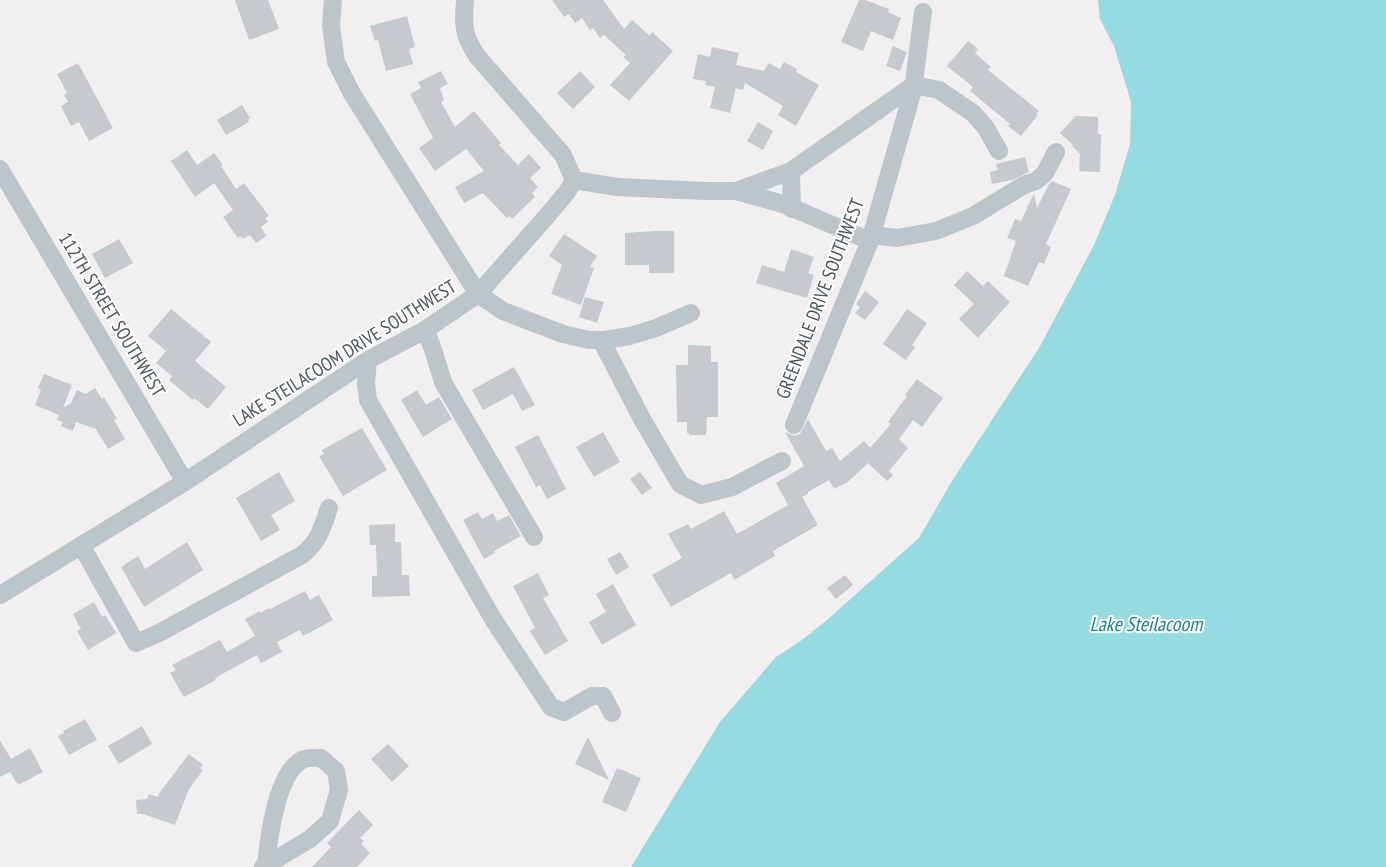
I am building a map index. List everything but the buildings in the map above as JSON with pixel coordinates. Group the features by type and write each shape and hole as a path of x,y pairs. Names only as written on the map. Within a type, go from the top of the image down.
{"street":[{"name":"LAKE STEILACOOM DRIVE SOUTHWEST","path":"0,595 185,482 368,360 425,330 478,294 350,92 336,62 331,26 333,0"},
{"path":"465,0 465,32 468,42 477,56 563,155 574,180"},
{"name":"GREENDALE DRIVE SOUTHWEST","path":"794,425 871,238 914,85 923,12"},
{"path":"574,180 617,187 706,191 736,190 792,171 914,85 939,90 973,113 986,128 999,151"},
{"path":"736,190 783,204 871,238 897,238 936,231 973,216 1036,181 1045,173 1056,152"},
{"name":"112TH STREET SOUTHWEST","path":"0,169 185,482"},
{"path":"792,171 792,209"},
{"path":"574,180 562,198 478,294 503,311 563,334 589,340 630,336 656,328 692,313"},
{"path":"425,330 444,384 534,537"},
{"path":"601,340 642,419 680,484 701,495 732,487 782,461"},
{"path":"368,360 366,384 368,400 493,619 551,707 564,712 592,696 603,696 612,713"},
{"path":"81,545 136,643 159,633 302,555 319,538 329,508"},
{"path":"321,758 336,771 339,790 330,821 310,839 265,866 271,824 286,777 292,768 303,759 321,758"}],"water":[{"name":"Lake Steilacoom","path":"1098,0 1386,0 1386,867 631,867 720,722 776,657 802,640 827,620 919,538 952,481 1039,348 1094,245 1115,195 1130,144 1131,102 1114,46 1100,19"}]}
